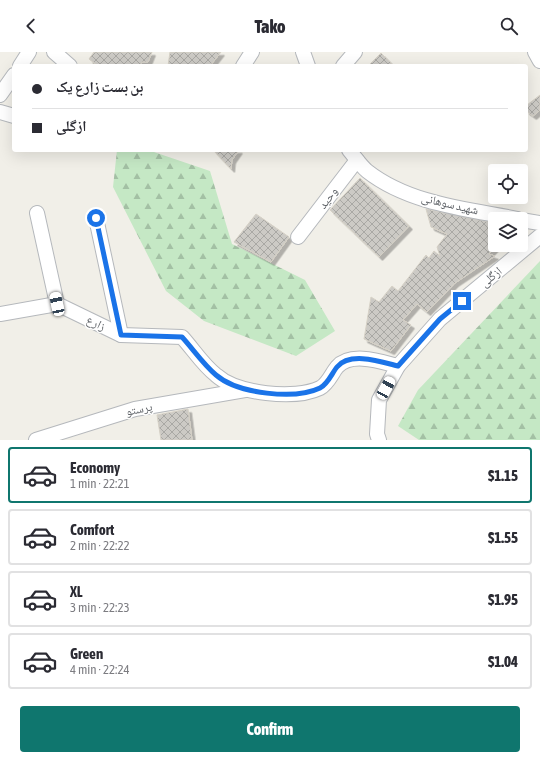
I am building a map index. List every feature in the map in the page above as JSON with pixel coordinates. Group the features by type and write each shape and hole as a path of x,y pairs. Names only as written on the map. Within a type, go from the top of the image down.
{"street":[{"path":"21,64 29,52"},
{"path":"54,52 68,64"},
{"path":"244,64 252,52"},
{"path":"303,52 307,64"},
{"path":"346,64 355,52"},
{"path":"535,52 540,61"},
{"path":"0,95 12,78"},
{"path":"0,112 12,115"},
{"name":"شهید سوهانی","path":"353,155 366,170 389,186 428,201 488,213"},
{"name":"وحید","path":"298,237 353,155"},
{"path":"0,314 57,304 37,213"},
{"path":"96,218 121,335"},
{"name":"شهید سوهانی","path":"528,221 540,223"},
{"name":"ازگلی","path":"379,440 377,434 379,400 398,366 440,319 540,236"},
{"name":"زارع","path":"57,304 121,335 182,337 217,376 246,390 278,394 304,394 322,387 339,365 355,359 370,358 398,366"},
{"name":"پرستو","path":"36,440 135,409 246,390"}],"green space":[{"path":"117,152 154,152 210,171 232,244 305,280 335,331 296,356 204,321 166,291 113,187"},
{"path":"540,261 540,440 419,440 398,426 418,390"}],"building":[{"path":"94,52 152,52 148,62 142,62 140,64 95,64 89,59"},
{"path":"170,52 221,52 212,64 168,64"},
{"path":"381,53 392,64 370,64"},
{"path":"540,95 540,110 533,116 528,112 528,104"},
{"path":"215,152 238,152 232,160 231,169"},
{"path":"360,178 409,226 379,257 330,210"},
{"path":"426,209 488,222 488,252 491,252 489,254 495,256 455,283 427,312 417,304 403,320 411,325 391,351 364,339 371,297 379,302 392,286 398,291 426,255 429,258 434,251 440,256 437,247 447,234 431,227"},
{"path":"256,214 289,237 271,262 234,242"},
{"path":"188,409 192,440 161,440 157,415"}],"route":[{"path":"96,218 121,335 182,337 217,376 246,390 278,394 304,394 322,387 339,365 355,359 370,358 398,366 440,319 462,301"}]}
